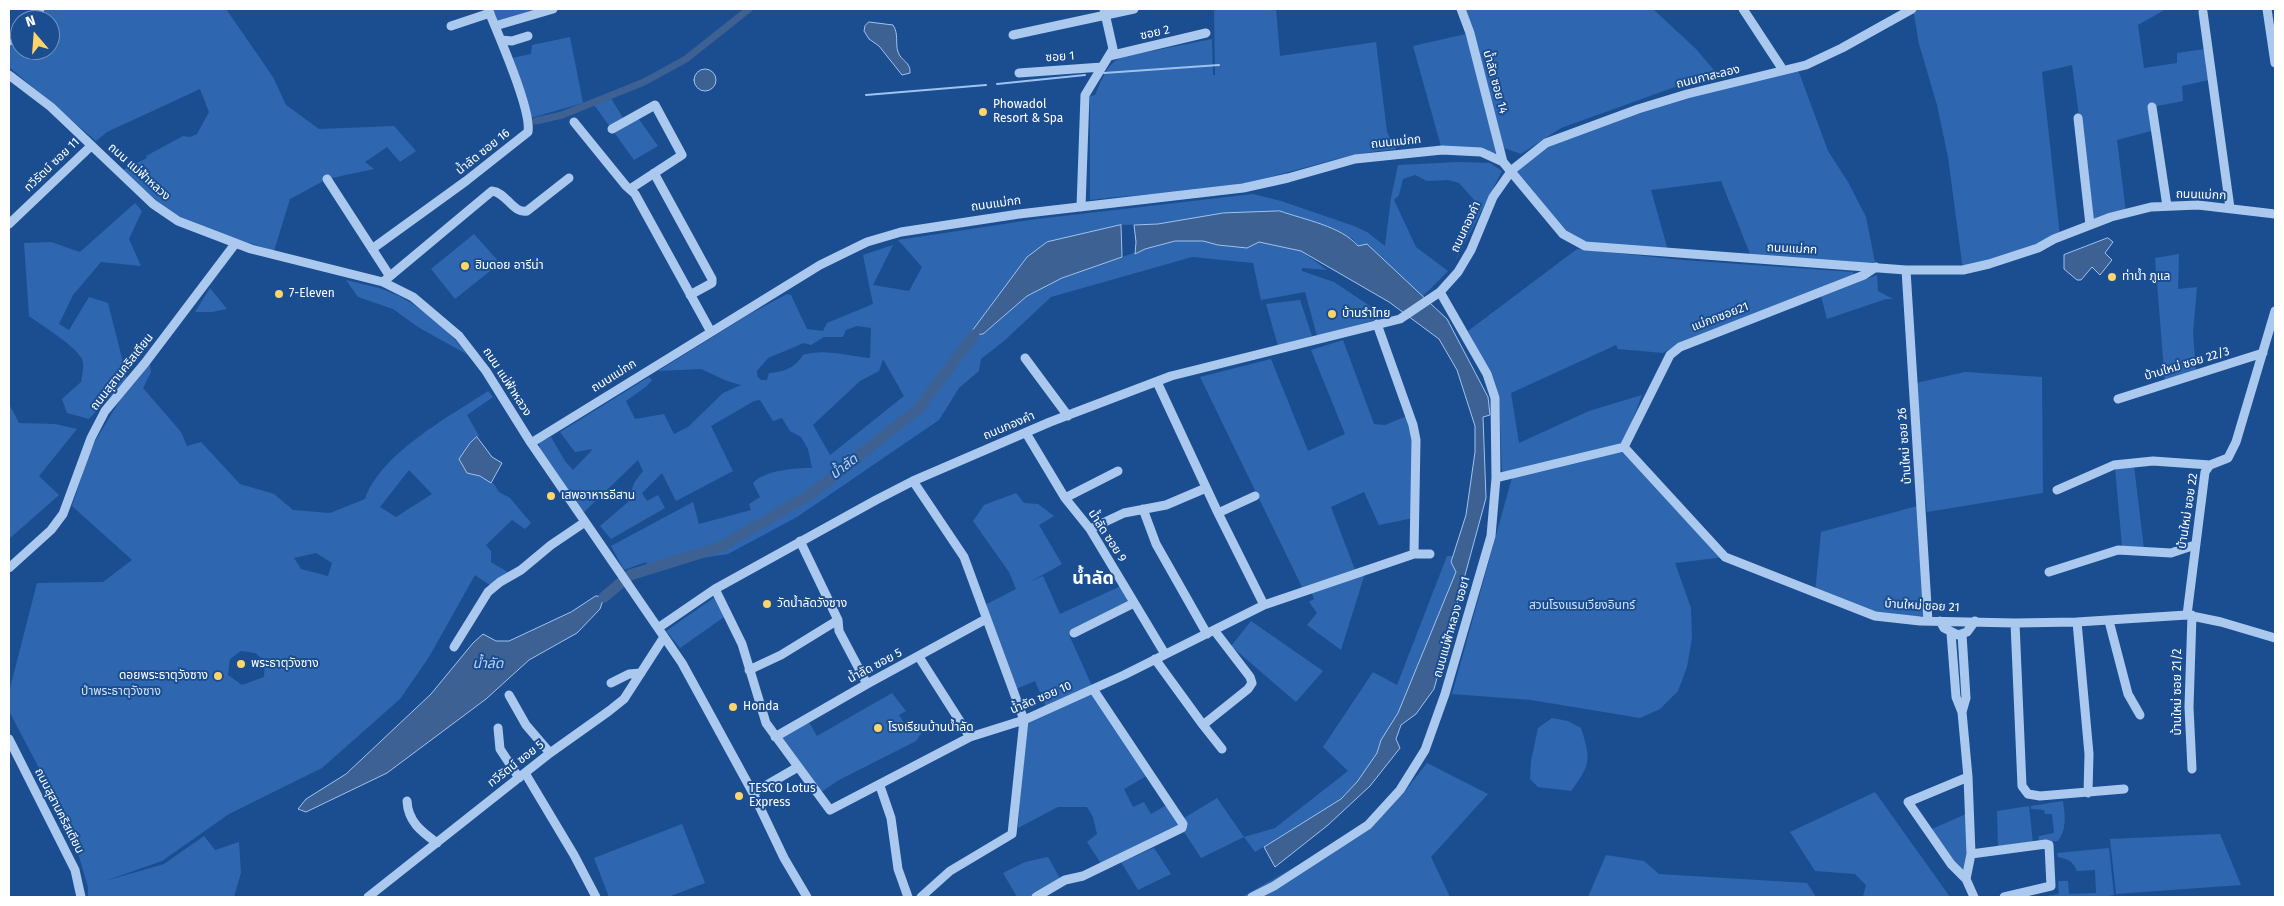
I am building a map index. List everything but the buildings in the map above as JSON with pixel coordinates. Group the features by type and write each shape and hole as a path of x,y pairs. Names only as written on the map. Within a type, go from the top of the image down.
{"street":[{"path":"495,26 554,9"},
{"path":"1013,35 1105,12 1134,9"},
{"name":"น้ำลัด ซอย 14","path":"1461,9 1470,33 1503,162"},
{"path":"1743,9 1783,70"},
{"name":"ถนนกาสะลอง","path":"1512,170 1546,143 1564,135 1687,94 1806,65 1828,56 1912,9"},
{"path":"2267,9 2275,63"},
{"path":"452,26 489,11"},
{"name":"น้ำลัด ซอย 16","path":"372,249 466,181 528,132 527,119 501,40 489,11"},
{"path":"1081,207 1084,94 1113,49 1105,12"},
{"path":"2203,12 2230,208"},
{"name":"ซอย 2","path":"1108,56 1206,33"},
{"path":"501,40 510,41 528,36"},
{"name":"ซอย 1","path":"1020,73 1102,67"},
{"name":"ถนน แม่ฟ้าหลวง","path":"9,75 51,107 140,193 166,213 191,227 235,244 273,255 386,278 422,303 459,336 486,371 531,443 689,676 753,793 784,858 807,897"},
{"path":"612,129 654,105 682,155 630,189"},
{"path":"2152,107 2167,206"},
{"path":"2078,118 2090,225"},
{"path":"574,122 630,189 711,332"},
{"name":"ทวีรัตน์ ซอย 11","path":"9,224 91,146"},
{"name":"ถนนแม่กก","path":"531,443 820,265 851,248 882,236 946,224 1243,188 1288,178 1355,159 1464,150 1486,154 1503,162 1512,170 1535,202 1563,234 1585,246 1876,266 1906,270 1963,270 1989,264 2038,248 2054,239 2090,225 2151,207 2198,204 2275,214"},
{"name":"ถนนกองคำ","path":"658,628 715,589 913,481 1026,433 1171,376 1400,319 1440,292 1462,265 1493,198 1512,170"},
{"path":"654,173 712,280 712,283 690,295"},
{"path":"327,179 372,249 386,278 492,191 497,192 518,210 527,211 568,178"},
{"name":"ถนนสุสานคริสเตียน","path":"9,568 51,530 64,514 91,438 105,411 146,363 235,244"},
{"name":"แม่กกซอย21","path":"1624,448 1670,355 1680,347 1864,275 1876,266"},
{"name":"บ้านใหม่ ซอย 26","path":"1906,270 1928,621"},
{"name":"ถนนแม่ฟ้าหลวง ซอย1","path":"1252,897 1274,886 1368,825 1400,790 1424,750 1446,694 1489,546 1496,478 1495,398 1487,374 1440,292"},
{"name":"บ้านใหม่ ซอย 22","path":"2190,615 2195,545 2205,472 2210,465 2228,458 2236,442 2275,311"},
{"path":"1377,324 1413,425 1416,440 1414,554"},
{"name":"บ้านใหม่ ซอย 22/3","path":"2118,399 2264,353"},
{"path":"1025,358 1068,416"},
{"path":"1157,382 1218,513 1264,604"},
{"name":"น้ำลัด ซอย 9","path":"1026,433 1065,498 1090,528 1166,654"},
{"path":"1496,478 1624,448"},
{"name":"บ้านใหม่ ซอย 21","path":"1624,448 1725,557 1875,616 1928,621 2016,623 2077,622 2190,615 2275,638"},
{"path":"2057,490 2114,465 2153,461 2210,465"},
{"path":"1065,498 1118,471"},
{"path":"913,481 964,557 1024,720 1012,834 950,871 921,897"},
{"path":"1090,528 1124,513 1166,505 1206,488"},
{"path":"1218,513 1255,496"},
{"path":"1143,509 1156,544 1210,632 1250,677 1252,683 1248,689 1204,725"},
{"path":"454,647 488,592 585,522"},
{"path":"800,542 838,620 839,631 867,684"},
{"path":"2049,572 2118,550 2171,553 2195,545"},
{"name":"น้ำลัด ซอย 10","path":"715,589 742,644 766,723 830,810 880,786 970,737 1024,720 1093,689 1264,604 1414,554 1430,554"},
{"path":"1074,633 1134,603"},
{"name":"บ้านใหม่ ซอย 21/2","path":"2190,615 2189,706 2192,769"},
{"name":"น้ำลัด ซอย 5","path":"776,737 867,684 986,619"},
{"path":"749,670 781,654 838,620"},
{"path":"2109,620 2128,694 2140,716"},
{"path":"1940,621 1944,628 1951,633 1962,634 1972,627 1975,621"},
{"path":"2077,622 2089,754 2088,793"},
{"path":"2016,623 2022,786 2028,794 2040,796 2124,789"},
{"path":"1951,633 1956,696 1962,712 1968,777 1971,854 1966,879"},
{"path":"1962,634 1966,698 1962,712"},
{"name":"ทวีรัตน์ ซอย 5","path":"368,897 550,753 610,712 624,699 664,637"},
{"path":"919,657 970,737"},
{"path":"1155,659 1222,749"},
{"path":"611,683 629,674 641,673"},
{"path":"1036,897 1065,880 1083,876 1180,830 1183,826 1093,689"},
{"path":"509,695 530,730 550,753"},
{"path":"498,728 500,749 522,775 574,854 596,897"},
{"name":"ถนนสุสานคริสเตียน","path":"9,739 76,870 81,897"},
{"path":"753,793 798,767"},
{"path":"1968,777 1908,802 1951,864 1966,879 1974,897"},
{"path":"880,786 891,818 898,868 908,897"},
{"path":"407,801 410,817 417,827 436,843"},
{"path":"1971,854 2049,845 2050,886 2004,897"}],"green space":[{"path":"226,9 273,77 286,105 319,129 394,126 416,151 400,162 387,147 365,162 374,169 327,179 290,199 274,251 212,231 168,211 119,172 147,158 146,156 183,136 190,137 197,134 209,112 200,89 107,132 96,141 9,67 10,40 10,60 60,60 60,10 39,10"},
{"path":"491,9 564,9 533,14 497,26"},
{"path":"1214,9 1276,9 1280,56 1376,42 1387,132 1396,149 1358,154 1265,179 1227,187 1090,200 1090,96 1095,95 1108,68 1122,57 1212,39 1213,75 1215,75"},
{"path":"1465,9 1653,9 1696,49 1720,77 1686,83 1561,128 1521,154 1504,148 1475,35"},
{"path":"1913,9 2166,9 2138,25 2144,68 2177,63 2177,53 2205,49 2213,79 2182,86 2183,101 2152,107 2155,130 2117,140 2126,213 2094,223 2072,65 2042,72 2060,236 1963,270 1948,157 1937,105 1919,44"},
{"path":"1470,33 1500,150 1492,155 1442,150 1413,46"},
{"path":"570,37 583,103 527,119 508,59 531,54 532,45"},
{"path":"1797,67 1828,151 1848,182 1866,217 1876,267 1752,259 1721,181 1651,190 1669,254 1594,248 1560,231 1512,170 1546,143 1638,109"},
{"path":"609,95 626,123 638,118 658,146 634,160 592,102"},
{"path":"1459,162 1490,163 1502,171 1456,260 1475,201 1459,183 1448,180 1427,181 1415,175 1403,179 1399,195 1394,200 1416,247 1448,271 1422,297 1367,244 1358,246 1352,238 1158,224 1121,225 1027,257 969,335 983,334 1027,296 1062,278 1145,249 1175,241 1203,241 1218,245 1247,247 1259,242 1301,251 1327,270 1302,268 1302,271 1334,282 1376,310 1375,320 1317,336 1305,292 1261,300 1253,263 1192,257 1051,297 1004,341 981,359 979,371 959,388 939,420 797,517 728,554 688,560 649,573 646,562 624,570 611,546 693,502 699,524 751,510 749,504 760,497 753,483 758,479 781,471 812,468 808,449 801,437 790,431 782,418 773,421 760,400 754,401 711,426 733,471 676,501 662,473 642,493 647,501 658,495 665,508 611,539 600,526 628,502 634,483 643,471 638,460 584,512 540,452 539,442 551,437 565,461 573,470 593,449 575,452 560,432 649,377 652,380 647,386 626,401 635,419 664,414 674,434 688,427 723,393 741,385 701,369 658,371 748,315 787,294 791,295 807,329 823,331 827,323 873,304 863,255 893,245 873,285 909,291 922,267 898,240 1037,219 1253,194 1281,201 1354,226 1367,232 1385,246 1391,198 1398,165","holes":["857,326 871,328 870,358 828,352 811,353 803,355 789,368 780,372 769,373 767,380 761,380 757,376 757,371 768,358 804,343 811,345 824,337 843,337 846,330","883,359 904,396 830,455 813,425 860,381 879,371"]},
{"path":"135,203 142,211 129,239 141,266 101,262 73,295 59,324 69,330 89,297 108,303 127,378 89,419 67,413 62,399 81,382 83,362 81,357 68,344 29,316 24,243 51,242 80,252"},
{"name":"ฮิมดอย อารีน่า","path":"474,234 500,263 455,299 431,269"},
{"path":"1577,249 1683,260 1853,272 1854,277 1690,338 1663,353 1618,349 1616,345 1511,393 1519,443 1589,411 1642,395 1623,444 1502,473 1499,397 1484,361 1468,331"},
{"path":"2179,254 2178,289 2197,287 2193,332 2196,373 2165,383 2155,258"},
{"path":"1877,275 1878,291 1893,299 1886,299 1827,319 1821,296"},
{"path":"346,280 379,288 405,299 439,324 468,355 418,327 393,309 358,297"},
{"path":"210,288 227,309 212,312 195,312"},
{"path":"1300,300 1312,336 1278,346 1266,304"},
{"path":"1343,340 1374,424 1385,425 1407,416 1414,444 1413,518 1379,525 1364,492 1331,507 1355,570 1302,587 1200,377 1271,359 1308,451 1345,434 1311,350"},
{"name":"ป่าพระธาตุวังซาง","path":"150,364 151,372 143,388 181,432 187,446 201,442 240,484 274,494 293,510 330,513 365,499 373,482 385,466 401,451 436,424 488,391 493,397 467,415 479,436 470,443 467,473 480,476 494,484 499,492 510,498 531,523 525,529 512,520 486,545 491,551 491,562 509,573 491,586 475,575 429,657 400,699 322,768 229,814 162,861 105,881 164,864 204,836 215,850 239,842 241,873 234,897 88,897 88,887 71,829 9,711 9,692 37,583 103,582 132,560 72,506 91,448 120,400","holes":["409,470 432,494 396,517 380,507","316,553 332,563 328,576 301,569 294,558","241,651 255,653 265,661 264,677 242,685 228,675 230,659"]},
{"path":"1965,372 2042,377 2043,493 1927,512 1921,462 1916,383"},
{"path":"9,404 19,423 55,424 77,429 39,476 59,495 9,539"},
{"name":"สวนโรงแรมเวียงอินทร์","path":"1624,447 1725,557 1675,563 1691,608 1692,638 1687,667 1678,691 1660,709 1640,718 1531,700 1452,694 1513,474"},
{"path":"2134,466 2144,549 2122,546 2115,468"},
{"path":"1016,493 1024,503 1038,504 1054,516 1039,525 1062,564 1030,582 1043,576 1060,614 1121,586 1132,604 1069,635 1092,686 1046,707 1035,681 1016,689 985,605 1016,589 1009,572 973,521 984,505"},
{"path":"1921,505 1928,621 1896,619 1815,593 1821,532"},
{"path":"1447,556 1453,556 1451,562 1456,572 1398,713 1381,740 1377,753 1357,782 1341,799 1255,852 1244,837 1275,828 1348,771 1323,747 1373,672 1397,685"},
{"path":"1366,570 1341,650 1307,625 1317,613 1309,602 1314,599 1310,589"},
{"path":"715,597 727,615 680,648 666,631"},
{"path":"1251,621 1323,671 1296,702 1231,646"},
{"path":"892,693 906,711 899,715 906,726 914,722 921,734 916,741 839,780 818,794 775,737 807,719 817,736"},
{"path":"1092,693 1148,775 1124,789 1133,807 1144,802 1151,814 1168,804 1181,825 1102,865 1087,842 1097,834 1093,817 1087,807 1058,807 1018,828 1026,723"},
{"path":"1552,718 1568,721 1581,728 1584,739 1588,755 1586,768 1571,791 1538,787 1530,779 1531,761 1538,728"},
{"path":"1427,763 1488,794 1431,857 1450,897 1242,897 1368,825 1400,790 1402,795"},
{"path":"1875,792 1950,897 1863,897 1866,885 1855,874 1815,871 1790,832"},
{"path":"1217,798 1244,837 1201,858 1184,832 1184,818"},
{"path":"2063,801 2065,822 2061,836 2058,841 2038,843 2039,836 2054,833 2052,814 2045,814 2044,810 2031,809 2031,806"},
{"path":"2029,806 2033,843 1998,847 1997,811"},
{"path":"1966,814 1969,854 1963,871 1954,863 1932,829"},
{"path":"682,824 705,883 668,897 609,897 594,858"},
{"path":"2220,834 2241,885 2116,894 2110,839"},
{"path":"1154,848 1171,874 1138,890 1121,862"},
{"path":"2109,848 2114,895 2104,897 2041,897 2059,894 2058,881 2068,881 2069,894 2096,893 2095,870 2077,871 2072,863 2058,857 2057,853"},
{"path":"1606,855 1644,861 1659,874 1807,883 1816,897 1588,897"},
{"path":"1048,857 1062,882 1036,897 1017,897 1003,873 1025,862"}],"water":[{"path":"869,22 893,25 896,32 898,52 909,66 910,73 902,75 879,46 869,39 864,31 865,26"},
{"path":"705,69 715,76 716,80 709,90 705,91 695,84 694,80 701,70"},
{"path":"1280,211 1342,233 1358,246 1367,244 1447,319 1488,397 1490,415 1483,417 1486,498 1434,689 1416,714 1401,725 1396,739 1400,748 1370,786 1328,825 1275,867 1264,847 1341,799 1357,782 1377,753 1381,740 1398,713 1456,572 1451,562 1466,515 1475,452 1475,426 1457,370 1439,339 1389,302 1301,251 1259,242 1247,248 1218,245 1203,241 1175,241 1145,249 1135,254 1134,225 1158,224 1223,213"},
{"path":"1121,225 1122,257 1062,278 1027,296 983,334 969,335 1027,257 1047,242"},
{"path":"2108,238 2113,242 2105,253 2112,260 2100,275 2092,267 2081,280 2077,280 2064,269 2064,255"},
{"path":"477,437 492,457 502,463 491,483 480,476 467,473 459,459 470,443"},
{"name":"น้ำลัด","path":"596,596 604,597 600,609 577,633 529,660 486,699 387,773 306,812 298,809 306,799 346,774 431,694 473,643 483,634 496,641 509,641 571,612"}],"waterway":[{"path":"536,121 562,115 644,82 686,59 749,9"},
{"path":"1104,73 1219,65"},
{"path":"997,84 1085,75"},
{"path":"866,95 986,85"},
{"name":"น้ำลัด","path":"604,597 630,575 720,547 811,494 918,409 974,335"}],"place":[{"name":"Phowadol Resort & Spa","path":"983,112"},
{"name":"ฮิมดอย อารีน่า","path":"465,266"},
{"name":"ท่าน้ำ ภูแล","path":"2112,277"},
{"name":"7-Eleven","path":"279,294"},
{"name":"บ้านรำไทย","path":"1332,314"},
{"name":"เสพอาหารอีสาน","path":"551,496"},
{"name":"วัดน้ำลัดวังซาง","path":"767,604"},
{"name":"พระธาตุวังซาง","path":"241,664"},
{"name":"ดอยพระธาตุวังซาง","path":"218,676"},
{"name":"Honda","path":"733,707"},
{"name":"โรงเรียนบ้านน้ำลัด","path":"878,728"},
{"name":"TESCO Lotus Express","path":"739,796"}],"district":[{"name":"น้ำลัด","path":"1093,579"}]}
